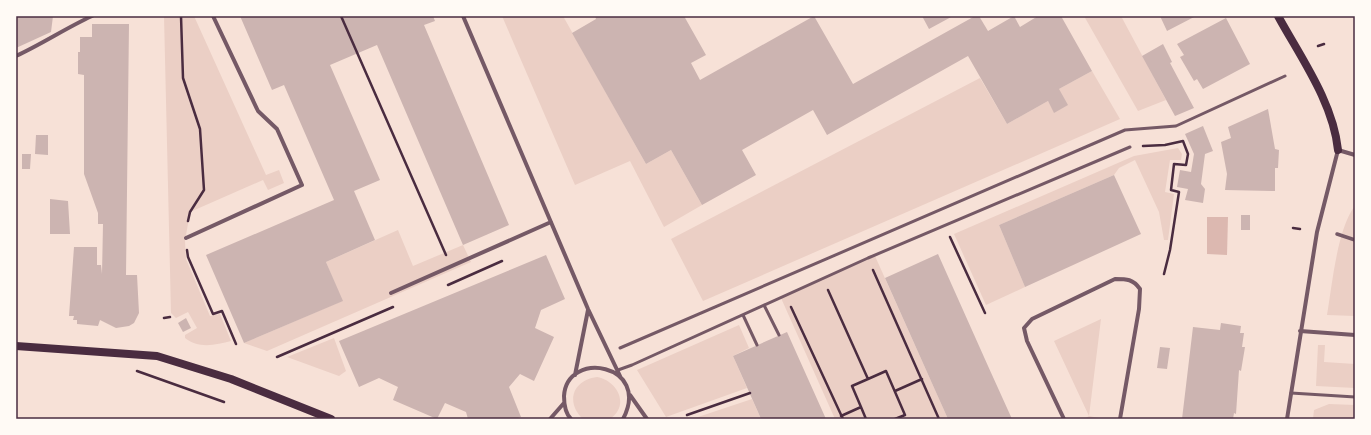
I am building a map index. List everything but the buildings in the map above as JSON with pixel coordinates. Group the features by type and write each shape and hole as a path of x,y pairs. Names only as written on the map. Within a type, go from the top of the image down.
{"main road":[{"path":"1278,16 1328,108 1336,136 1338,150"},
{"path":"16,346 157,356 231,380 331,419"}],"street":[{"path":"16,56 40,45 72,25 92,16"},
{"path":"186,238 302,185 277,129 258,111 213,16"},
{"path":"463,16 588,309 620,376 626,385 629,394 647,419"},
{"path":"1287,419 1317,232 1338,150 1355,155"},
{"path":"391,293 551,222"},
{"path":"1337,234 1355,240"},
{"path":"1064,419 1027,341 1024,328 1032,319 1115,279 1128,278 1135,282 1140,289 1139,309 1120,419"},
{"path":"575,375 588,309"},
{"path":"1300,331 1355,335"},
{"path":"571,419 564,403 564,393 568,383 575,375 586,369 598,367 610,369 620,376"},
{"path":"623,419 629,407 629,394"},
{"path":"550,419 564,403"}],"lane":[{"path":"620,348 1125,130 1176,126 1285,76"},
{"path":"618,370 764,306 868,258 1130,147"},
{"path":"764,306 779,335"},
{"path":"743,315 757,345"},
{"path":"1291,393 1355,397"}],"path":[{"path":"181,16 183,78 200,129 204,190 190,212 186,238 188,257 213,314 222,311 236,344"},
{"path":"341,16 458,280"},
{"path":"1318,46 1324,44"},
{"path":"1130,147 1165,145 1183,141 1188,154 1186,164 1174,164 1171,190 1179,192 1170,250 1164,274"},
{"path":"944,225 985,313"},
{"path":"1293,228 1300,229"},
{"path":"868,258 939,419"},
{"path":"823,278 868,379"},
{"path":"786,295 842,417 860,407"},
{"path":"277,357 373,316"},
{"path":"164,318 170,317"},
{"path":"133,370 224,402"},
{"path":"866,419 852,386 886,371 905,415 895,419"},
{"path":"895,392 922,379"},
{"path":"687,415 750,393"}],"shaded area":[{"path":"164,16 194,16 266,175 279,170 284,183 268,190 263,180 190,212 185,241 186,259 210,316 220,314 231,341 219,344 201,345 185,338 185,335 197,328 188,312 176,318 171,313"},
{"path":"502,16 563,16 646,164 671,150 702,205 664,227 630,161 575,185"},
{"path":"1084,16 1121,16 1166,100 1138,111"},
{"path":"1092,71 1120,119 703,301 671,239 980,78 1007,124 1048,101 1054,112 1059,89"},
{"path":"1178,148 1182,154 1181,160 1170,160 1165,192 1174,194 1168,240 1164,240 1159,212 1135,160 1119,168 1114,175 999,225 1025,287 986,305 954,234 1134,156"},
{"path":"1355,206 1355,316 1327,315 1336,258 1344,228"},
{"path":"1207,217 1228,217 1227,255 1207,254"},
{"path":"398,230 413,266 463,245 471,262 267,351 244,343 342,301 326,262"},
{"path":"875,256 948,419 835,419 781,298"},
{"path":"1101,319 1089,416 1054,341"},
{"path":"739,325 749,348 733,356 747,388 666,417 637,370"},
{"path":"334,338 346,371 339,376 287,357"},
{"path":"1318,345 1325,345 1324,362 1355,364 1355,388 1316,386"},
{"path":"597,377 611,383 616,388 619,394 619,407 610,419 583,419 574,406 574,393 582,382"},
{"path":"752,399 761,419 695,418"},
{"path":"1329,404 1355,405 1355,419 1313,419 1314,410"},
{"path":"1089,416 1104,419 1084,419"}]}
